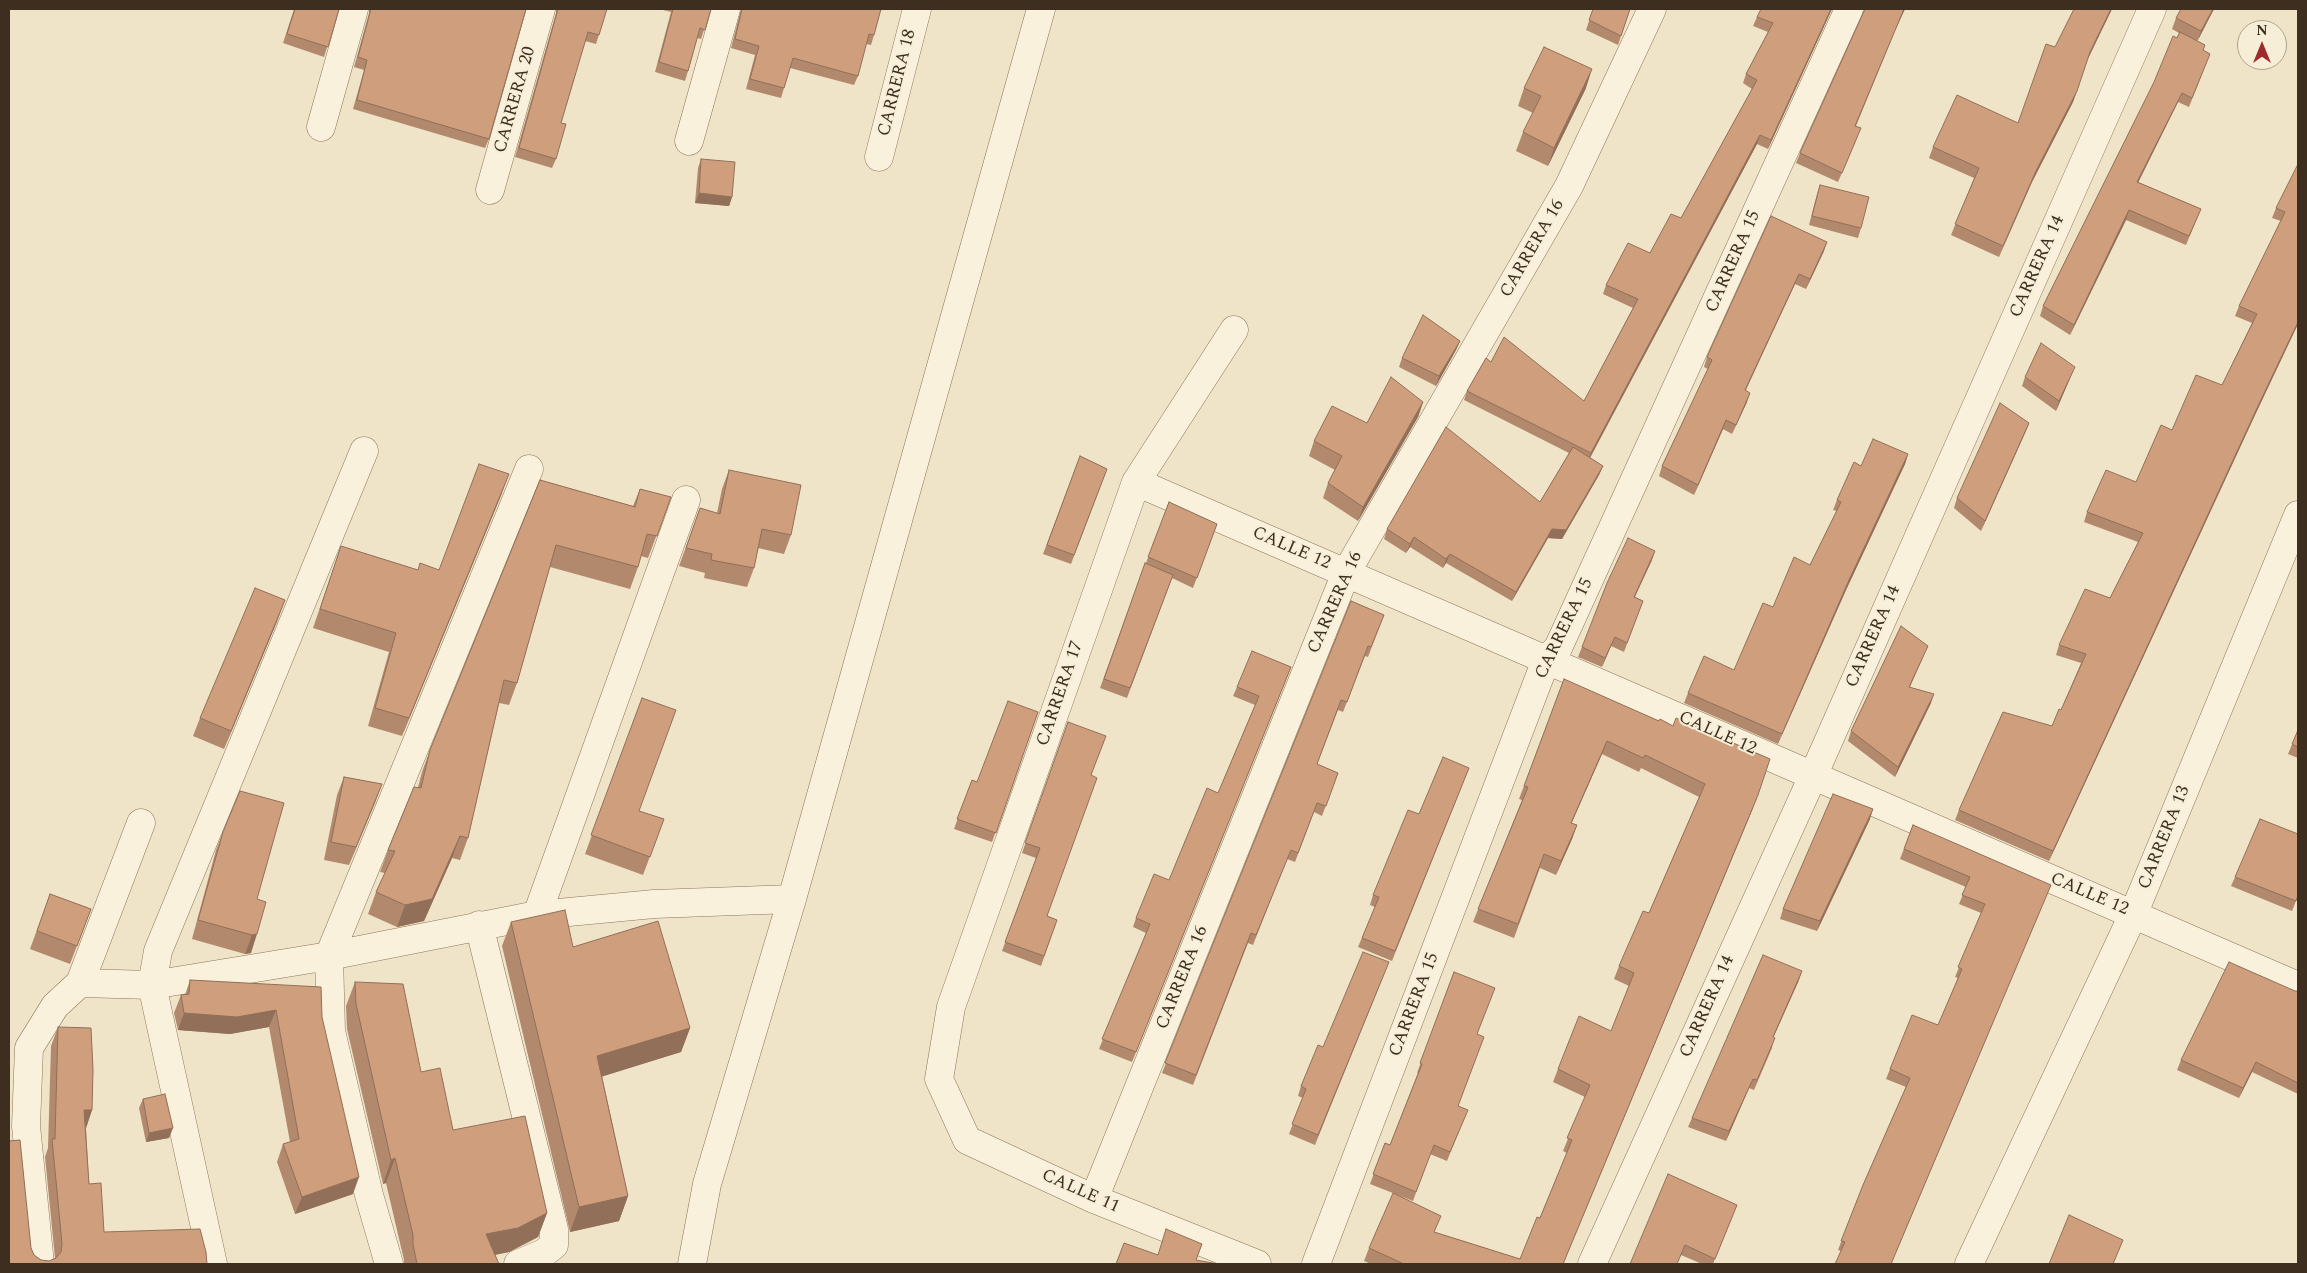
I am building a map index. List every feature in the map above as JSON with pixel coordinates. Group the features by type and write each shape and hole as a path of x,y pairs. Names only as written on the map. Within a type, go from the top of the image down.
{"street":[{"path":"321,127 354,9"},
{"name":"CARRERA 20","path":"490,190 541,9"},
{"path":"689,141 726,9"},
{"name":"CARRERA 18","path":"879,157 917,9"},
{"path":"692,1264 707,1184 792,899 1040,9"},
{"name":"CARRERA 16","path":"1094,1199 1346,573 1569,186 1652,9"},
{"name":"CARRERA 15","path":"1316,1264 1546,660 1558,648 1849,9"},
{"name":"CARRERA 14","path":"1592,1264 1813,776 2152,9"},
{"name":"CARRERA 17","path":"939,1079 951,1007 1136,482 1234,330"},
{"path":"213,1264 152,985 158,951 364,451"},
{"path":"389,1264 369,1195 331,1031 328,956 529,468"},
{"name":"CALLE 12","path":"1136,482 2298,986"},
{"path":"537,915 686,500"},
{"name":"CARRERA 13","path":"1969,1264 2133,915 2298,515"},
{"path":"40,1264 26,1126 29,1048 55,1006 80,983 141,823"},
{"path":"80,983 152,985 328,956 537,915 654,904 792,899"},
{"path":"479,925 554,1229 554,1245 544,1253 518,1264"},
{"name":"CALLE 11","path":"939,1079 967,1140 1094,1199 1257,1264"}],"building":[{"path":"295,9 339,9 328,47 287,34"},
{"path":"371,9 526,9 489,139 357,100 367,60 358,57"},
{"path":"558,9 607,9 599,35 588,32 561,123 566,124 556,159 519,148"},
{"path":"673,9 711,9 705,30 700,28 688,71 659,62"},
{"path":"742,9 881,9 874,35 869,34 858,76 793,58 784,88 750,79 759,46 735,39"},
{"path":"1593,9 1630,9 1621,36 1589,20"},
{"path":"1761,9 1831,9 1771,140 1760,135 1591,453 1467,391 1486,358 1491,362 1504,337 1584,401 1638,299 1606,285 1628,243 1650,253 1671,214 1681,218 1757,80 1746,74 1773,23 1757,17"},
{"path":"1865,9 1904,9 1855,126 1861,128 1842,173 1800,153"},
{"path":"2074,9 2111,9 2090,52 2077,91 2036,171 2003,246 1955,224 1979,168 1933,147 1957,95 2018,123 2046,44 2055,47"},
{"path":"2181,9 2213,9 2201,31 2176,18"},
{"path":"2180,32 2205,45 2203,50 2210,54 2192,98 2182,93 2137,182 2201,209 2189,236 2129,210 2074,325 2043,306 2154,82 2173,36 2177,38"},
{"path":"1544,47 1592,69 1554,148 1523,132 1541,96 1524,88"},
{"path":"701,159 735,162 732,197 699,193"},
{"path":"2298,164 2298,322 2053,851 1959,810 2003,712 2052,726 2059,709 2061,710 2086,654 2059,645 2085,589 2110,598 2143,533 2087,512 2106,470 2136,482 2161,425 2172,430 2196,375 2222,385 2257,314 2239,306 2285,212 2276,208"},
{"path":"1820,185 1869,197 1861,228 1812,216"},
{"path":"1771,216 1827,242 1810,279 1799,274 1745,390 1750,393 1736,425 1726,420 1698,485 1662,466 1712,360 1707,357"},
{"path":"1423,315 1460,341 1439,376 1402,358"},
{"path":"2041,343 2075,367 2059,401 2025,377"},
{"path":"1391,377 1423,402 1363,507 1328,483 1342,456 1314,441 1332,406 1367,423"},
{"path":"2000,403 2029,423 1985,521 1957,498"},
{"path":"1446,427 1540,502 1573,447 1603,466 1566,530 1552,529 1516,592 1450,554 1446,559 1414,537 1410,544 1387,529"},
{"path":"1873,439 1908,454 1849,580 1782,734 1688,693 1704,656 1734,670 1763,603 1773,607 1794,557 1810,565 1841,502 1837,500 1854,462 1861,466"},
{"path":"1080,456 1107,469 1074,555 1047,545"},
{"path":"479,464 509,474 409,718 375,708 396,633 320,609 341,546 418,570 420,563 439,570"},
{"path":"729,470 801,485 791,535 762,529 754,568 711,560 712,554 686,548 700,508 720,514"},
{"path":"540,480 635,507 640,489 671,497 657,536 647,534 638,567 556,545 517,683 504,680 468,838 460,836 432,899 405,905 376,892 395,851 388,850 414,787 421,788 430,750"},
{"path":"1169,502 1217,524 1197,578 1148,557"},
{"path":"1628,538 1655,551 1634,597 1643,601 1627,643 1615,637 1605,658 1582,647 1607,583"},
{"path":"1145,563 1173,575 1130,688 1104,679"},
{"path":"255,588 285,600 231,731 200,718"},
{"path":"1351,601 1384,615 1371,647 1368,646 1347,702 1341,700 1317,764 1338,773 1326,806 1317,803 1298,853 1291,850 1256,935 1251,933 1196,1075 1165,1063"},
{"path":"1901,626 1928,646 1909,687 1934,694 1898,767 1851,731"},
{"path":"1252,651 1291,667 1136,1052 1102,1039 1150,924 1136,918 1154,874 1169,880 1207,788 1218,793 1259,696 1237,687"},
{"path":"1564,679 1659,721 1660,719 1673,726 1676,718 1770,759 1758,795 1563,1264 1404,1264 1369,1248 1393,1193 1441,1216 1434,1232 1520,1259 1537,1217 1540,1218 1572,1140 1567,1138 1590,1085 1558,1069 1579,1016 1611,1031 1634,973 1619,966 1643,911 1649,913 1705,784 1645,755 1643,758 1607,741 1571,823 1577,825 1561,861 1544,854 1518,924 1478,909 1528,787 1524,786"},
{"path":"642,698 676,710 639,811 664,819 650,857 591,835"},
{"path":"1008,701 1038,712 996,833 957,819 972,780 977,782"},
{"path":"1068,722 1106,736 1091,775 1097,778 1047,916 1057,920 1044,956 1005,942 1040,848 1025,843"},
{"path":"2298,730 2298,747 2292,744"},
{"path":"1443,757 1469,768 1395,951 1362,938 1379,897 1373,895 1408,810 1419,814"},
{"path":"344,777 382,784 356,847 331,842"},
{"path":"240,791 284,803 257,899 266,902 257,934 252,935 198,920 223,832"},
{"path":"1833,794 1873,809 1820,921 1783,909"},
{"path":"2260,819 2298,834 2298,895 2296,901 2235,877"},
{"path":"1913,825 2051,885 1891,1264 1835,1264 1845,1242 1841,1241 1863,1185 1910,1078 1890,1069 1912,1015 1938,1025 1962,969 1958,967 1985,904 1962,895 1970,877 1904,849"},
{"path":"50,894 91,909 77,946 37,931"},
{"path":"565,910 573,947 658,921 690,1028 597,1056 628,1196 579,1207 511,922"},
{"path":"1363,952 1389,962 1318,1135 1292,1124 1306,1089 1301,1086 1318,1045 1323,1047"},
{"path":"1763,955 1802,971 1773,1037 1775,1038 1757,1080 1753,1079 1729,1131 1692,1118"},
{"path":"2229,962 2298,991 2298,1083 2256,1062 2243,1088 2181,1060"},
{"path":"1454,972 1495,988 1477,1034 1484,1037 1458,1106 1468,1110 1450,1152 1434,1145 1416,1192 1373,1174 1385,1143 1390,1145 1422,1064 1420,1063"},
{"path":"190,980 321,987 322,1017 359,1177 302,1197 283,1144 299,1139 276,1010 237,1017 184,1013 181,995 189,994"},
{"path":"355,982 403,984 421,1072 440,1068 453,1130 525,1116 547,1213 518,1228 486,1234 499,1264 417,1264 413,1235 395,1158 391,1160 356,1004"},
{"path":"58,1027 91,1028 92,1110 84,1110 89,1184 101,1183 104,1232 200,1229 207,1264 9,1264 9,1141 20,1140 31,1248 34,1255 41,1260 49,1261 56,1258 61,1252 62,1244 52,1139 55,1139"},
{"path":"165,1094 173,1128 149,1133 143,1099"},
{"path":"1668,1174 1737,1205 1715,1259 1685,1245 1677,1264 1630,1264"},
{"path":"2069,1215 2123,1240 2113,1264 2049,1264"},
{"path":"1166,1229 1202,1244 1196,1260 1218,1264 1116,1264 1124,1243 1158,1255"}]}
